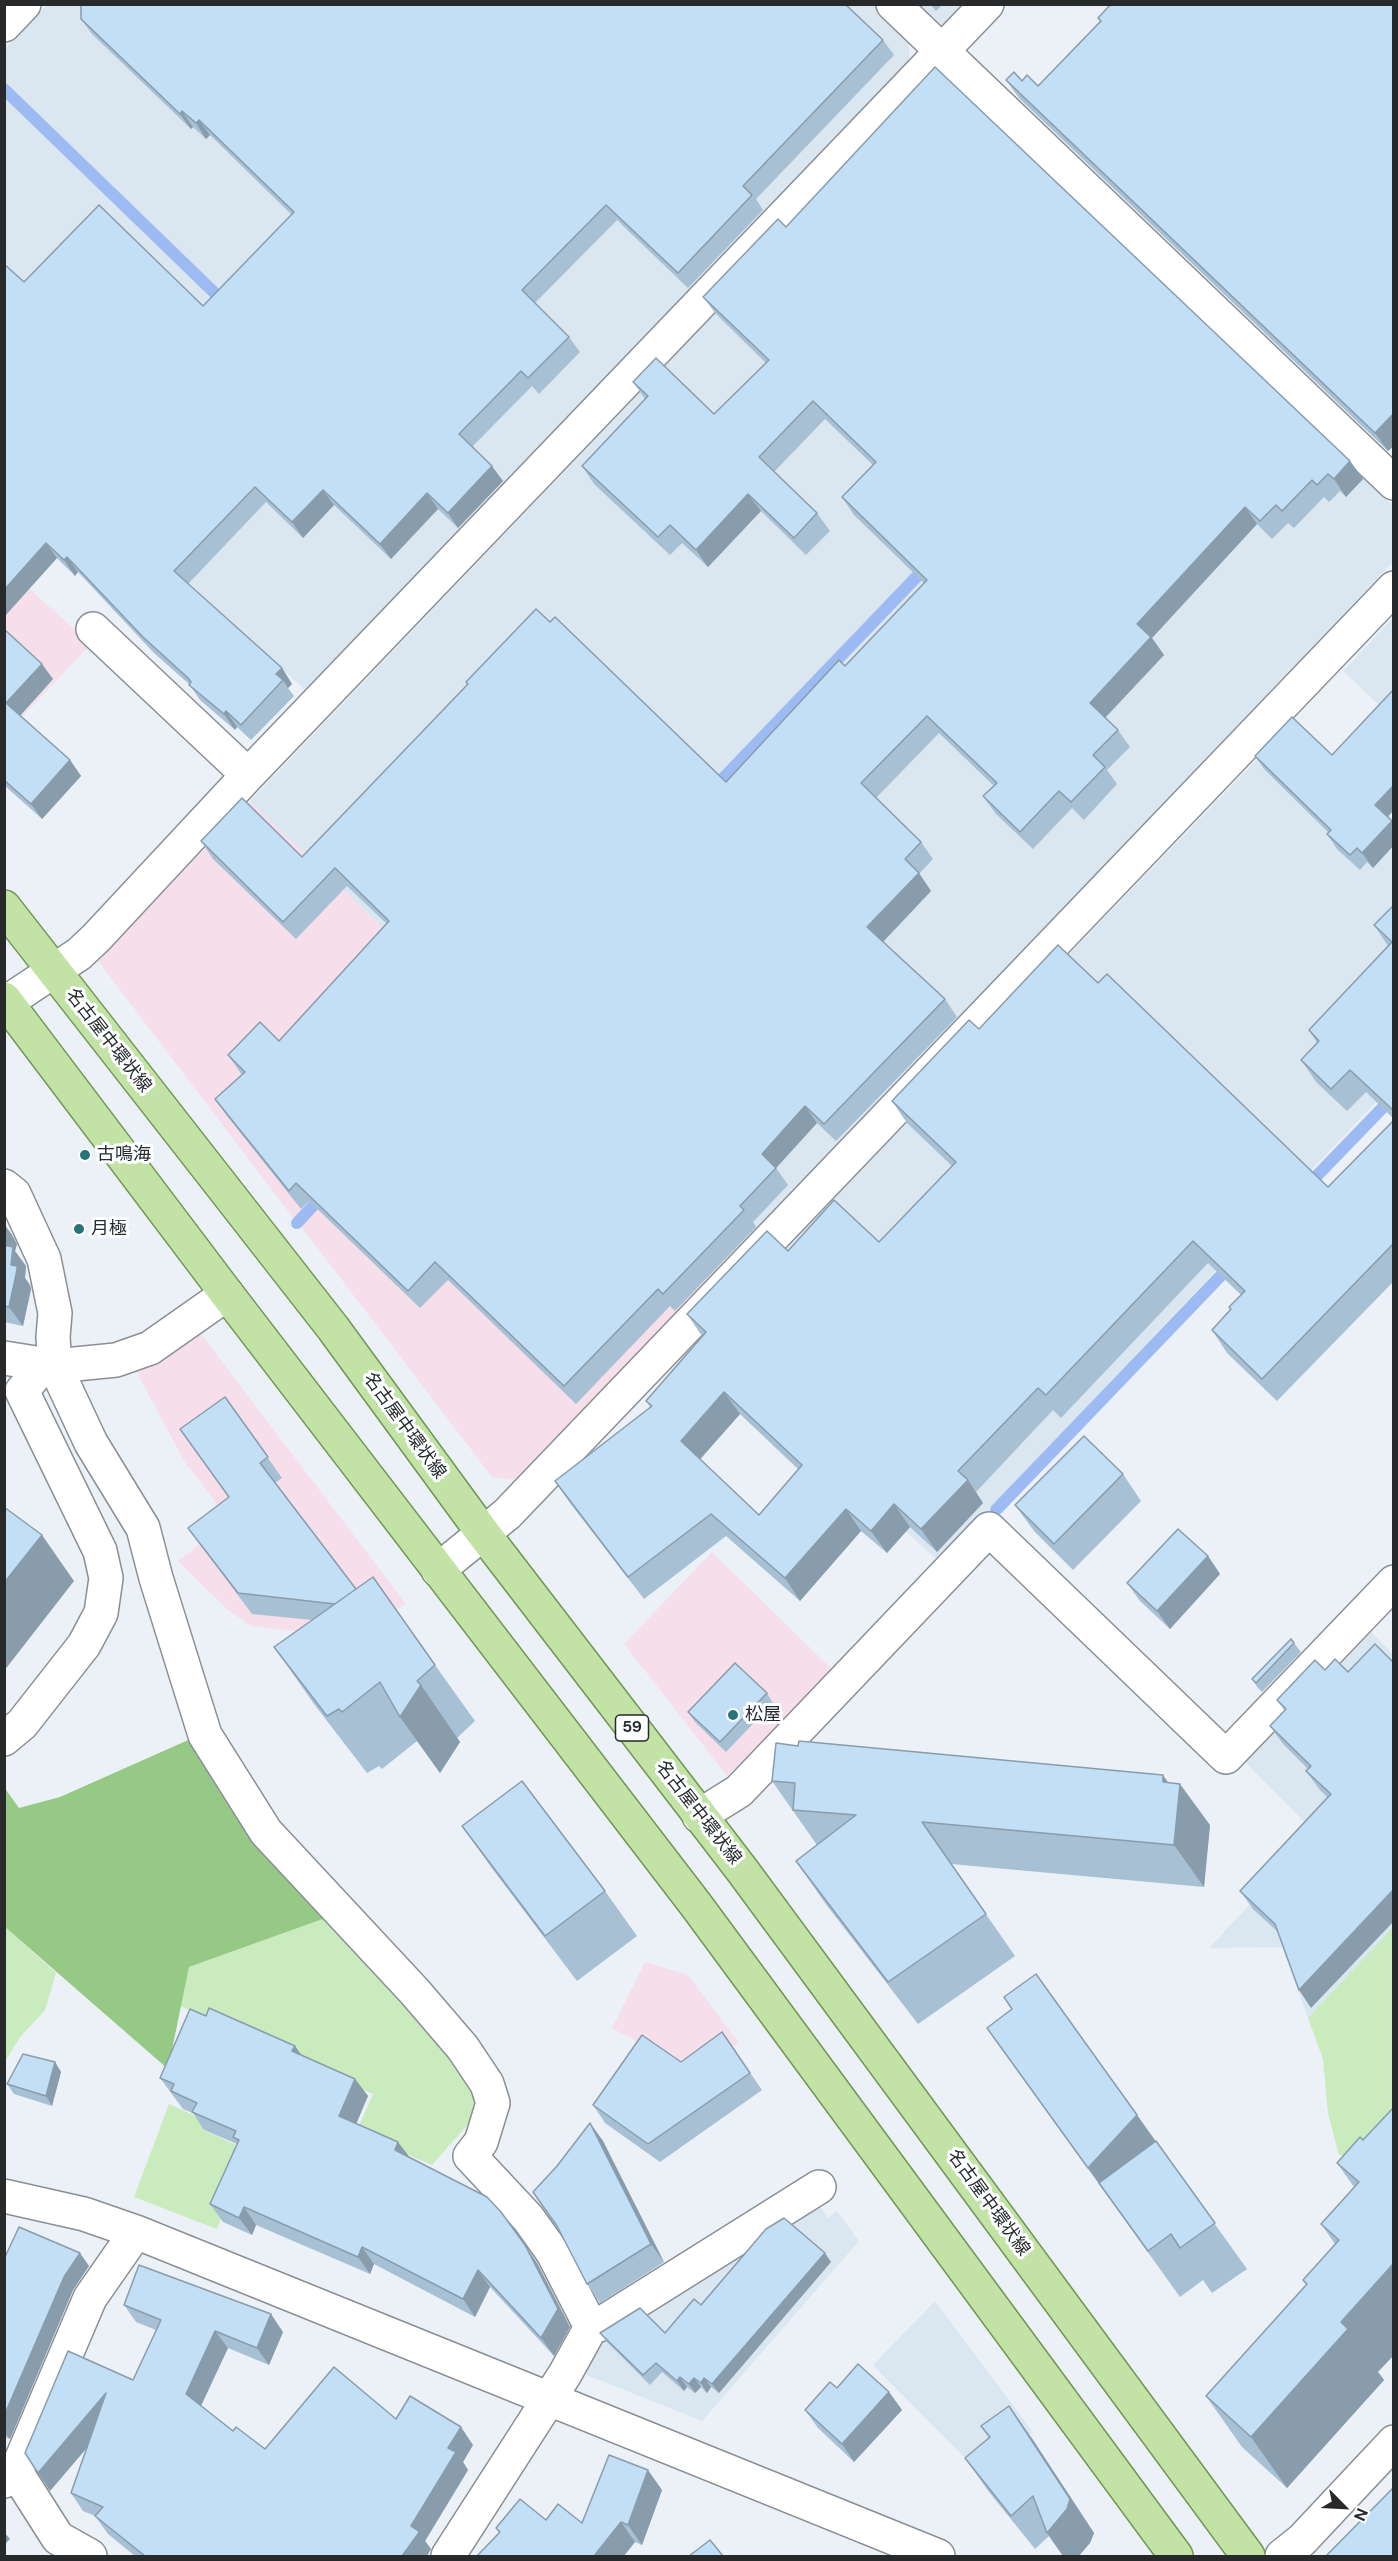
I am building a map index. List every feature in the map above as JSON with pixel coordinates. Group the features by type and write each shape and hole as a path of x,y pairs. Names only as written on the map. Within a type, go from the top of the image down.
{"main road":[{"name":"名古屋中環状線","path":"4,907 333,1328 483,1533 742,1869 1248,2556"},
{"path":"6,1001 227,1294 696,1905 1176,2556"}],"street":[{"path":"4,25 24,4"},
{"path":"893,4 1394,483"},
{"path":"6,1001 79,954 96,938 248,775 987,4"},
{"path":"438,1570 515,1505 1394,588"},
{"path":"93,629 248,775"},
{"path":"4,1186 14,1194 44,1259 55,1313 50,1365 92,1443 143,1528 156,1578 205,1735 266,1832 416,1992 464,2048 487,2084 493,2103 481,2142 470,2156 528,2218 553,2253 591,2327"},
{"path":"4,1358 50,1365 116,1360 150,1348 227,1294"},
{"path":"4,1739 22,1724 84,1645 101,1613 106,1578 100,1551 22,1391 50,1365"},
{"path":"699,1816 739,1791 989,1529 1226,1757 1394,1582"},
{"path":"448,2556 550,2398 591,2327 599,2325 819,2187"},
{"path":"4,2196 84,2214 136,2232 938,2556"},
{"path":"90,2556 58,2538 10,2476 90,2298 136,2232"},
{"path":"1282,2556 1302,2540 1394,2442"}],"shaded area":[{"path":"47,5 505,5 224,298 5,86 4,49"},
{"path":"513,5 873,5 908,37 910,63 307,692 67,470"},
{"path":"920,5 963,5 943,26"},
{"path":"942,76 1179,301 483,1023 250,801"},
{"path":"4,94 220,303 4,523"},
{"path":"1183,305 1393,506 1393,562 732,1256 489,1029"},
{"path":"4,566 91,644 21,718 5,703"},
{"path":"1393,618 1393,718 1343,671"},
{"path":"1295,720 1393,819 1393,1084 939,1562 826,1457 828,1454 701,1336"},
{"path":"250,801 483,1023 294,1219 98,961"},
{"path":"489,1029 732,1256 517,1480 492,1477 300,1225"},
{"path":"201,1334 406,1604 391,1612 320,1634 251,1626 228,1610 178,1561 230,1521 184,1461 135,1369"},
{"path":"712,1552 833,1670 727,1776 624,1644"},
{"path":"1370,1631 1393,1654 1393,1927 1308,2018 1282,1947 1209,1948 1316,1834 1244,1761"},
{"path":"645,1962 688,1975 739,2043 696,2074 612,2028"},
{"path":"814,2198 828,2218 837,2211 859,2241 702,2421 579,2372 598,2335"},
{"path":"935,2301 1033,2432 983,2476 873,2365"}],"green space":[{"path":"195,1737 331,1916 189,1967 168,2069 5,1927 4,1787 19,1808 60,1797"},
{"path":"331,1916 480,2094 477,2114 432,2165 356,2132 373,2094 308,2067 310,2062 180,2006 189,1967"},
{"path":"5,1927 56,1973 45,2010 20,2037 5,2062"},
{"path":"1393,1927 1393,2117 1356,2157 1339,2155 1328,2113 1323,2059 1308,2018"},
{"path":"169,2104 207,2121 203,2130 245,2149 217,2229 134,2197"}],"building":[{"path":"83,4 845,4 883,40 743,186 752,195 678,273 606,205 522,290 569,337 528,378 521,371 459,434 492,466 448,513 427,493 380,544 323,490 292,522 255,487 174,571 282,668 276,674 283,680 241,725 226,711 224,714 189,685 191,682 188,678 143,637 67,557 64,560 46,543 4,590 4,264 24,282 99,205 203,306 294,212 199,120 196,123 182,111 180,114 81,19"},
{"path":"1111,4 1394,4 1394,413 1375,433 1006,80 1014,72 1022,81 1027,75 1038,86 1101,21 1098,18"},
{"path":"935,67 1350,461 1334,479 1328,474 1317,485 1312,480 1282,511 1276,505 1260,521 1245,507 1137,624 1151,637 1090,703 1118,730 1093,755 1105,767 1071,802 1059,791 1020,832 983,796 997,783 927,716 861,783 921,842 905,859 919,873 867,927 945,999 824,1124 805,1106 762,1154 776,1168 740,1206 744,1210 663,1294 658,1289 564,1386 435,1262 408,1291 296,1183 289,1191 215,1099 245,1072 228,1055 260,1022 279,1041 389,921 335,868 283,922 201,841 242,798 302,857 468,684 466,682 536,609 550,622 555,617 726,782 839,660 845,666 927,580 842,497 876,462 813,401 759,457 817,513 794,538 748,494 696,550 670,525 658,537 582,466 648,396 633,382 656,358 714,414 769,360 703,297 778,219 786,227"},
{"path":"4,629 42,664 6,703 70,760 31,804 4,780"},
{"path":"1394,689 1394,785 1375,805 1392,821 1362,853 1357,848 1350,855 1327,834 1331,830 1255,756 1292,717 1332,755"},
{"path":"1394,905 1394,1111 1350,1070 1331,1089 1301,1060 1319,1041 1309,1030 1392,942 1374,925"},
{"path":"1058,945 1098,983 1107,974 1328,1187 1394,1120 1394,1243 1262,1379 1212,1330 1231,1309 1229,1307 1245,1291 1193,1241 1046,1395 1038,1388 958,1471 968,1480 921,1529 894,1504 871,1531 846,1509 785,1578 711,1514 628,1577 555,1481 652,1406 646,1401 706,1332 687,1314 767,1231 788,1251 834,1200 879,1242 956,1162 892,1101 969,1020 979,1029","holes":["724,1392 802,1465 759,1515 681,1441"]},
{"path":"4,1245 13,1247 11,1265 17,1266 9,1307 4,1306"},
{"path":"225,1397 268,1457 260,1463 356,1589 335,1604 238,1593 188,1528 229,1497 180,1429"},
{"path":"1084,1436 1123,1474 1054,1544 1015,1505"},
{"path":"4,1507 42,1535 4,1583"},
{"path":"1178,1529 1208,1556 1157,1611 1127,1583"},
{"path":"373,1577 435,1665 417,1681 421,1685 400,1717 380,1682 342,1712 339,1709 327,1716 274,1647"},
{"path":"1291,1639 1294,1643 1256,1683 1252,1679"},
{"path":"1375,1644 1394,1663 1394,1889 1299,1990 1275,1924 1240,1891 1331,1794 1306,1771 1311,1766 1270,1726 1286,1709 1277,1700 1315,1660 1325,1670 1335,1659 1348,1672"},
{"path":"735,1663 767,1693 720,1742 688,1712"},
{"path":"799,1741 1163,1775 1163,1782 1180,1784 1174,1845 922,1822 986,1914 888,1982 796,1861 856,1815 793,1810 795,1783 772,1781 776,1743 798,1746"},
{"path":"522,1781 605,1891 545,1936 462,1826"},
{"path":"1036,1974 1137,2115 1088,2168 987,2028 1012,2009 1004,1997"},
{"path":"209,2008 295,2046 292,2051 355,2079 339,2116 398,2142 395,2150 487,2197 525,2245 558,2309 541,2338 478,2270 463,2299 362,2247 358,2257 244,2207 239,2218 210,2204 239,2140 233,2137 236,2131 192,2112 197,2103 171,2091 174,2084 160,2078 190,2009 206,2016"},
{"path":"722,2032 750,2073 648,2144 593,2105 642,2035 681,2062"},
{"path":"23,2054 55,2062 46,2096 7,2084"},
{"path":"1394,2107 1394,2263 1341,2322 1348,2329 1251,2437 1206,2396 1307,2284 1303,2280 1339,2240 1321,2224 1359,2182 1337,2163 1360,2137 1363,2140"},
{"path":"590,2123 651,2244 587,2284 557,2226 533,2192 557,2166"},
{"path":"1156,2141 1215,2223 1180,2248 1171,2234 1148,2251 1099,2183"},
{"path":"784,2218 825,2253 712,2384 704,2378 701,2383 694,2378 689,2384 680,2377 677,2381 656,2363 643,2375 600,2333 640,2308 665,2333 694,2299 701,2305 766,2229"},
{"path":"19,2227 80,2253 64,2277 4,2416 4,2259"},
{"path":"139,2265 271,2314 257,2348 215,2331 186,2394 233,2431 236,2427 265,2449 334,2367 396,2419 410,2396 461,2427 448,2448 456,2452 411,2526 419,2531 402,2556 145,2556 95,2516 103,2507 71,2493 106,2393 38,2473 25,2453 68,2351 133,2380 161,2320 124,2305"},
{"path":"858,2364 889,2392 842,2444 805,2410 830,2382 837,2388"},
{"path":"1009,2406 1070,2499 1067,2509 1047,2533 1033,2496 1011,2516 965,2458 990,2437 981,2426"},
{"path":"609,2455 648,2470 628,2525 621,2522 594,2556 477,2556 500,2532 496,2528 520,2499 546,2520 558,2504 582,2523"},
{"path":"1394,2487 1394,2556 1326,2556"},
{"path":"710,2540 723,2556 689,2556"}],"waterway":[{"path":"4,89 224,302"},
{"path":"713,789 927,566"},
{"path":"1306,1187 1394,1096"},
{"path":"297,1223 325,1193"},
{"path":"996,1510 1232,1264"}],"place":[{"name":"古鳴海","path":"85,1155"},
{"name":"月極","path":"79,1229"},
{"name":"松屋","path":"733,1715"}]}
